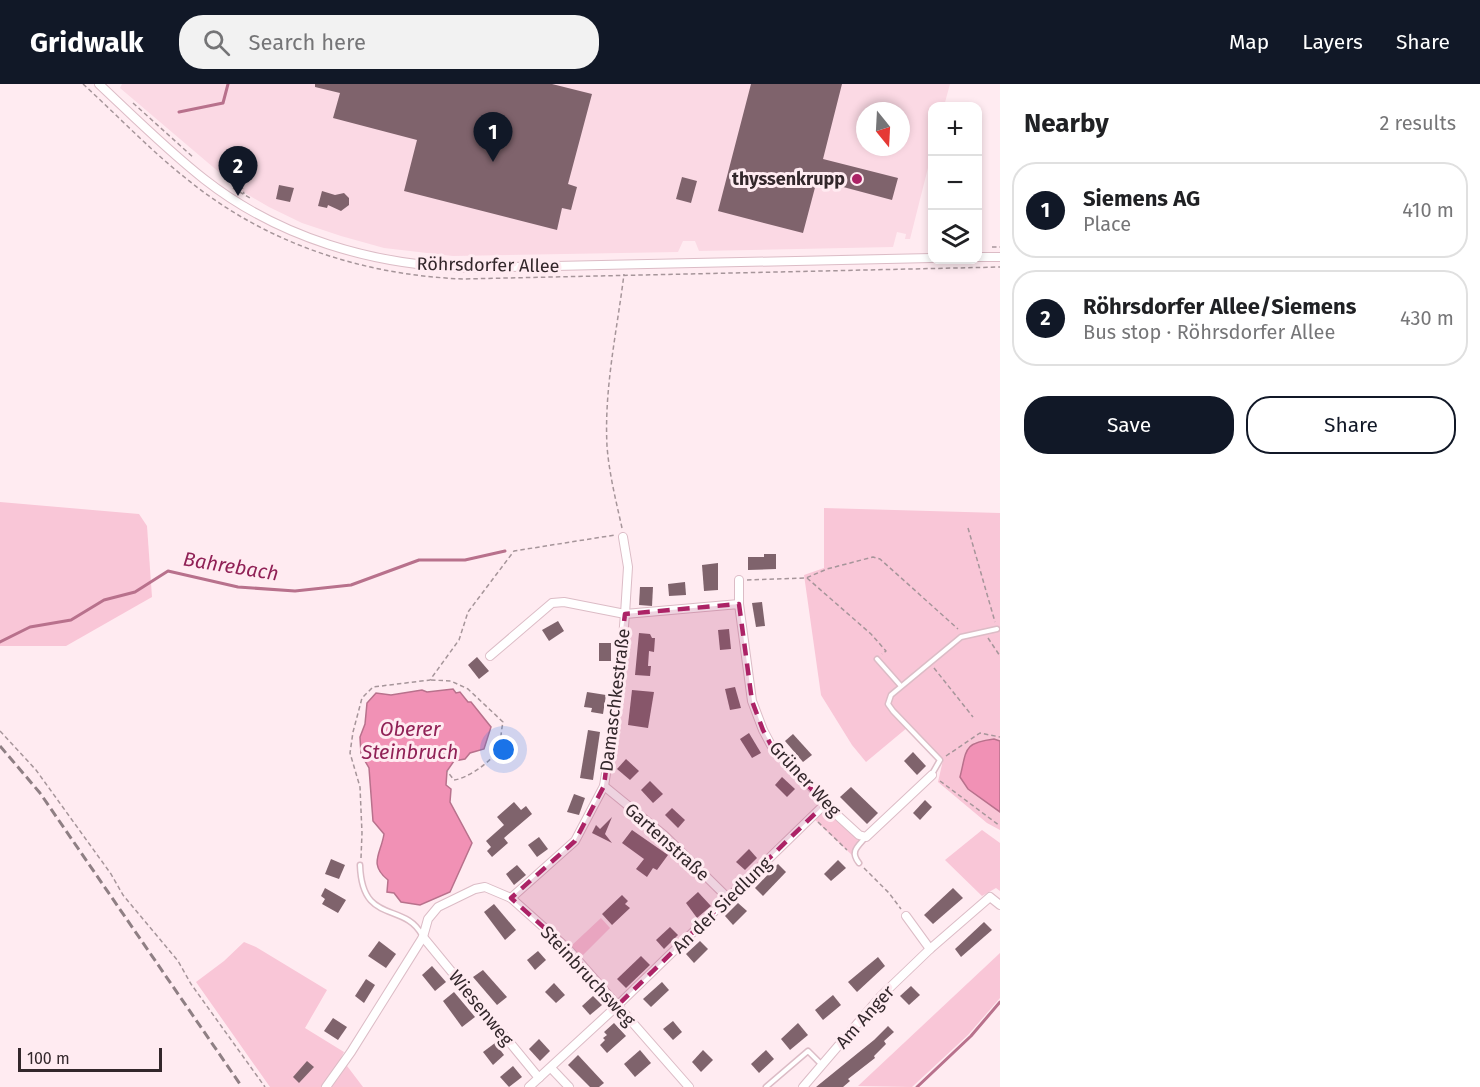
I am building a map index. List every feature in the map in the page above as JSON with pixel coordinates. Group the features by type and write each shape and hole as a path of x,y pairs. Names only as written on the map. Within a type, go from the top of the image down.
{"street":[{"name":"Röhrsdorfer Allee","path":"99,84 179,158 228,196 279,225 327,245 376,258 434,267 467,268 928,258"},
{"path":"982,257 1000,257"},
{"name":"Damaschkestraße","path":"511,898 575,842 604,786 618,698 625,614 628,567 623,537"},
{"name":"Grüner Weg","path":"739,580 739,604 752,701 763,730 771,745 823,799 825,804 859,835 866,837"},
{"path":"490,656 552,603 625,614 739,604"},
{"path":"866,837 932,775"},
{"name":"Gartenstraße","path":"604,786 664,836 729,899"},
{"name":"An der Siedlung","path":"529,1087 729,899 825,804"},
{"name":"Steinbruchsweg","path":"326,1087 351,1052 423,937 428,919 438,907 485,887 511,898 568,949 689,1087"},
{"name":"Am Anger","path":"803,1087 881,996 930,949 990,897 1000,905"},
{"path":"906,916 930,949"},
{"name":"Wiesenweg","path":"423,937 539,1078"},
{"path":"551,1068 569,1087"}],"lane":[{"path":"932,775 940,760 888,704 891,695 961,637 997,629"},
{"path":"877,659 900,686"},
{"path":"859,863 854,857 854,851 866,837"},
{"path":"360,865 363,889 375,906 416,925 423,937"},
{"path":"766,1087 808,1051 822,1066"}],"path":[{"path":"83,84 154,151 213,200 277,236 323,255 381,270 443,278 1000,267"},
{"path":"129,99 199,163"},
{"path":"235,148 234,155 244,195"},
{"path":"232,187 254,201"},
{"path":"430,680 459,640 468,612 514,551 623,534 607,444 611,371 625,265"},
{"path":"969,528 997,629"},
{"path":"739,580 806,578 838,566 873,557 880,559 966,636"},
{"path":"806,578 886,651 877,659"},
{"path":"985,632 1000,656"},
{"path":"929,663 973,717"},
{"path":"360,865 362,832 360,787 350,753 362,698 372,687 430,680 451,681 468,689 503,722 496,752 472,774 454,780 447,771"},
{"path":"0,730 36,770 111,874 123,895 178,961 191,984 265,1087"},
{"path":"940,760 980,733 1000,737"},
{"path":"932,775 1000,826"},
{"path":"812,817 854,857"},
{"path":"859,863 889,893 906,916"}],"highlighted area":[{"path":"739,604 752,701 763,730 771,745 825,804 618,1005 568,949 511,898 575,841 604,786 625,614"}],"shaded area":[{"path":"122,84 950,84 945,102 928,102 928,168 910,239 905,239 906,234 897,232 893,247 699,251 695,241 683,241 678,252 453,256 384,248 341,236 302,223 240,190 120,88"},
{"path":"0,502 139,514 147,526 152,597 66,646 0,646"},
{"path":"824,508 1000,513 1000,741 994,739 993,806 1000,812 1000,830 987,823 938,782 943,760 908,727 866,762 852,745 821,695 804,575 824,568"},
{"path":"825,804 866,837 854,851 854,857 812,817"},
{"path":"982,830 1000,843 1000,891 996,888 982,896 945,860"},
{"path":"601,918 610,928 581,957 570,947"},
{"path":"244,942 327,990 305,1028 344,1052 341,1058 363,1087 270,1087 196,982"},
{"path":"1000,953 1000,998 968,1035 912,1087 858,1086"}],"water":[{"name":"Oberer Steinbruch","path":"453,689 471,702 491,727 484,749 470,753 465,759 454,761 447,771 446,785 451,789 450,802 472,843 450,892 420,905 401,902 394,893 387,892 388,880 377,864 384,834 373,821 369,768 361,754 360,737 365,724 367,703 376,693 391,695 422,690 427,692"},
{"path":"994,739 1000,741 1000,812 968,789 960,777 966,754 971,745"}],"building":[{"path":"315,84 552,84 592,94 568,184 577,187 571,210 562,208 557,230 404,191 417,140 333,118 340,93 315,87"},
{"path":"751,84 842,84 823,159 898,178 892,200 817,180 803,233 718,211"},
{"path":"682,177 697,181 691,203 676,199"},
{"path":"279,185 294,188 290,202 276,199"},
{"path":"322,191 335,195 344,193 349,198 349,205 341,211 328,205 327,208 318,206"},
{"path":"764,554 776,554 776,569 748,570 748,557 764,557"},
{"path":"718,563 718,590 704,591 702,565"},
{"path":"685,582 686,595 669,596 668,584"},
{"path":"640,587 653,587 652,606 639,605"},
{"path":"762,602 765,626 756,627 752,603"},
{"path":"558,621 564,631 549,641 542,630"},
{"path":"729,629 731,649 720,650 718,630"},
{"path":"639,633 650,634 652,638 655,638 654,652 649,651 650,676 635,675"},
{"path":"599,643 611,643 611,661 599,661"},
{"path":"477,657 489,671 479,679 468,665"},
{"path":"735,687 741,708 730,710 725,689"},
{"path":"632,690 654,692 648,728 628,725"},
{"path":"587,692 606,695 603,714 591,712 592,708 584,707"},
{"path":"588,730 600,732 593,780 580,778"},
{"path":"749,733 761,753 752,758 740,739"},
{"path":"793,734 812,755 803,762 785,741"},
{"path":"913,752 926,766 917,775 904,761"},
{"path":"626,759 639,771 630,780 617,769"},
{"path":"782,777 795,789 787,797 775,785"},
{"path":"650,781 663,794 653,803 641,790"},
{"path":"851,787 878,813 867,824 840,797"},
{"path":"574,794 585,798 579,815 567,812"},
{"path":"925,800 932,807 920,820 913,813"},
{"path":"514,802 521,810 526,806 532,814 504,838 508,843 492,857 487,851 491,847 486,841 504,825 497,817"},
{"path":"672,808 685,820 678,828 665,815"},
{"path":"612,817 605,834 612,843 592,833 596,825 600,829"},
{"path":"632,830 668,855 657,870 653,868 647,877 636,869 644,859 622,843"},
{"path":"539,837 548,849 537,857 528,845"},
{"path":"749,849 757,858 745,870 736,862"},
{"path":"331,859 345,865 339,879 325,874"},
{"path":"838,860 846,868 831,881 824,874"},
{"path":"778,864 786,872 763,896 755,888"},
{"path":"517,865 526,875 514,885 506,874"},
{"path":"325,888 346,900 338,913 322,904 325,899 321,896"},
{"path":"953,888 963,898 933,924 924,915"},
{"path":"698,892 711,906 697,918 686,903"},
{"path":"622,895 628,901 625,904 630,908 612,925 602,914"},
{"path":"738,903 747,911 733,925 725,916"},
{"path":"494,904 516,930 505,940 484,912"},
{"path":"984,922 992,930 961,957 955,949"},
{"path":"670,927 678,935 664,949 656,940"},
{"path":"379,941 396,954 386,968 368,956"},
{"path":"700,941 708,949 694,963 686,954"},
{"path":"538,951 546,960 535,970 527,960"},
{"path":"641,956 650,965 626,988 617,979"},
{"path":"878,957 885,966 857,992 848,982"},
{"path":"432,966 446,982 435,991 422,975"},
{"path":"483,970 507,997 497,1005 473,977"},
{"path":"366,979 375,985 364,1003 355,996"},
{"path":"662,982 669,990 651,1007 643,999"},
{"path":"554,983 565,995 556,1003 545,992"},
{"path":"911,986 920,995 909,1005 900,996"},
{"path":"454,992 475,1017 462,1027 443,1001"},
{"path":"833,995 841,1005 823,1020 815,1010"},
{"path":"593,996 602,1005 590,1015 582,1006"},
{"path":"333,1018 347,1027 338,1040 324,1031"},
{"path":"673,1021 682,1032 673,1040 663,1029"},
{"path":"614,1023 626,1036 607,1053 600,1045 607,1035 604,1032"},
{"path":"798,1023 808,1035 790,1050 781,1039"},
{"path":"888,1026 894,1032 884,1041 886,1044 874,1056 875,1058 848,1079 850,1081 843,1087 816,1087 874,1040"},
{"path":"539,1039 550,1051 540,1061 529,1049"},
{"path":"495,1043 504,1055 493,1065 483,1052"},
{"path":"640,1050 651,1063 635,1077 624,1064"},
{"path":"703,1050 713,1060 701,1072 692,1062"},
{"path":"766,1050 774,1059 759,1073 751,1064"},
{"path":"578,1055 604,1083 599,1087 590,1087 568,1065"},
{"path":"307,1061 314,1067 299,1083 293,1077"},
{"path":"513,1066 522,1077 509,1087 500,1077"}],"waterway":[{"path":"179,112 223,103 228,84"},
{"name":"Bahrebach","path":"0,642 30,627 71,620 104,600 135,592 168,571 238,587 295,591 351,585 419,560 465,560 505,551"},
{"path":"917,1087 971,1036 1000,1002"}],"railway":[{"path":"0,746 40,793 242,1087"}],"place":[{"name":"Siemens AG","path":"493,162"},
{"name":"thyssenkrupp","path":"857,179"},
{"name":"Röhrsdorfer Allee/Siemens","path":"238,196"}]}
